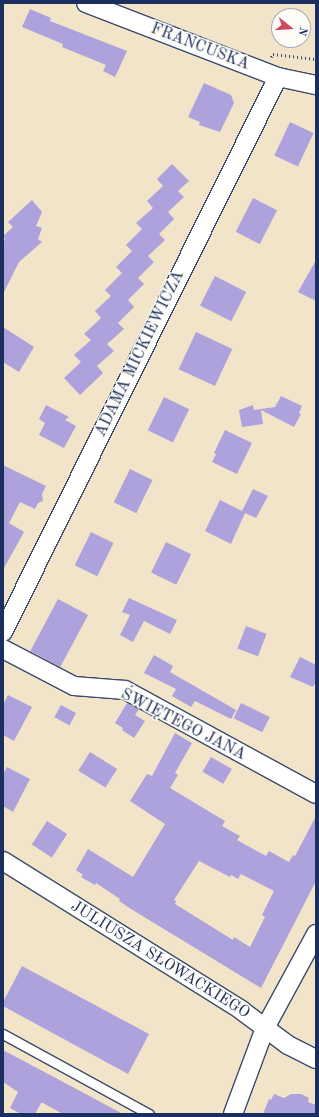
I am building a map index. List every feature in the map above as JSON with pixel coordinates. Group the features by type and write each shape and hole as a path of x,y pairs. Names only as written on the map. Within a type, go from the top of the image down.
{"street":[{"name":"FRANCUSKA","path":"86,3 278,77 316,85"},
{"name":"ADAMA MICKIEWICZA","path":"3,632 278,77"},
{"name":"ŚWIĘTEGO JANA","path":"3,650 74,686 125,690 316,794"},
{"name":"JULIUSZA SŁOWACKIEGO","path":"3,861 241,1010 288,1045 316,1059"},
{"path":"233,1114 265,1028 316,934"}],"lane":[{"path":"3,1034 149,1114"}],"building":[{"path":"30,9 51,18 50,21 127,51 115,77 103,71 106,65 62,47 63,44 22,27"},
{"path":"204,83 231,95 234,103 220,132 199,125 200,122 188,117"},
{"path":"290,122 314,133 298,167 274,156"},
{"path":"172,164 189,181 178,191 184,197 168,212 174,219 159,234 165,240 148,256 154,262 138,278 144,284 128,300 134,307 118,323 124,329 107,344 114,351 97,366 103,373 80,395 64,378 81,362 74,355 91,340 84,334 101,318 95,311 111,296 105,290 122,273 116,267 132,251 126,245 142,229 136,223 153,208 147,201 163,186 157,179"},
{"path":"253,198 277,210 260,244 236,232"},
{"path":"32,200 42,212 36,226 42,228 38,239 42,242 19,262 3,294 3,243 5,239 3,236 13,227 8,222"},
{"path":"316,260 316,301 298,292"},
{"path":"215,276 246,292 231,321 200,305"},
{"path":"3,327 34,347 19,372 3,362"},
{"path":"196,332 232,349 215,386 179,369"},
{"path":"281,396 302,406 299,413 301,414 294,427 261,410 263,424 242,427 239,410 253,405 254,410 275,407"},
{"path":"164,397 189,409 173,443 148,430"},
{"path":"46,405 69,417 65,420 76,426 64,448 39,435 45,423 39,419"},
{"path":"225,430 252,443 237,474 212,462 216,454 214,453"},
{"path":"3,465 46,486 42,494 43,501 38,503 35,509 20,502 9,523 24,532 3,570"},
{"path":"130,469 152,480 136,513 114,502"},
{"path":"253,489 268,496 256,518 245,513 231,544 205,531 220,500 242,511"},
{"path":"91,532 113,543 97,576 75,565"},
{"path":"166,542 191,554 176,585 151,573"},
{"path":"129,598 177,620 170,634 144,621 133,642 120,635 130,615 122,612"},
{"path":"58,599 88,615 60,667 30,651"},
{"path":"246,626 267,634 258,656 237,648"},
{"path":"154,655 173,666 170,672 236,710 231,719 195,701 191,707 172,696 176,689 144,673"},
{"path":"300,657 316,665 316,681 313,687 290,677"},
{"path":"8,695 32,707 14,741 3,735 3,705"},
{"path":"127,703 139,709 135,715 145,721 134,738 115,723"},
{"path":"241,703 270,717 262,732 234,718"},
{"path":"61,705 76,713 69,725 54,717"},
{"path":"175,733 192,743 175,773 178,775 170,788 225,821 222,826 240,836 237,840 266,856 269,851 289,862 293,855 295,856 316,816 316,881 261,988 131,909 119,901 120,899 96,883 95,885 81,877 83,875 76,870 88,849 133,877 165,824 130,801 147,774 152,776","holes":["199,861 230,877 231,875 238,879 241,874 274,891 262,915 265,917 250,947 234,937 233,940 175,904 176,901 174,900"]},
{"path":"90,752 117,769 105,788 78,771"},
{"path":"211,757 232,769 223,784 202,772"},
{"path":"7,767 30,779 13,812 3,806 3,774"},
{"path":"47,821 67,834 52,858 32,844"},
{"path":"22,966 149,1034 128,1074 3,1006 3,1002"},
{"path":"3,1050 123,1114 63,1114 41,1103 35,1114 21,1114 10,1108 18,1092 3,1082"},
{"path":"274,1094 284,1098 291,1094 301,1094 309,1098 308,1102 316,1105 316,1114 263,1114 269,1099 271,1100"}]}
